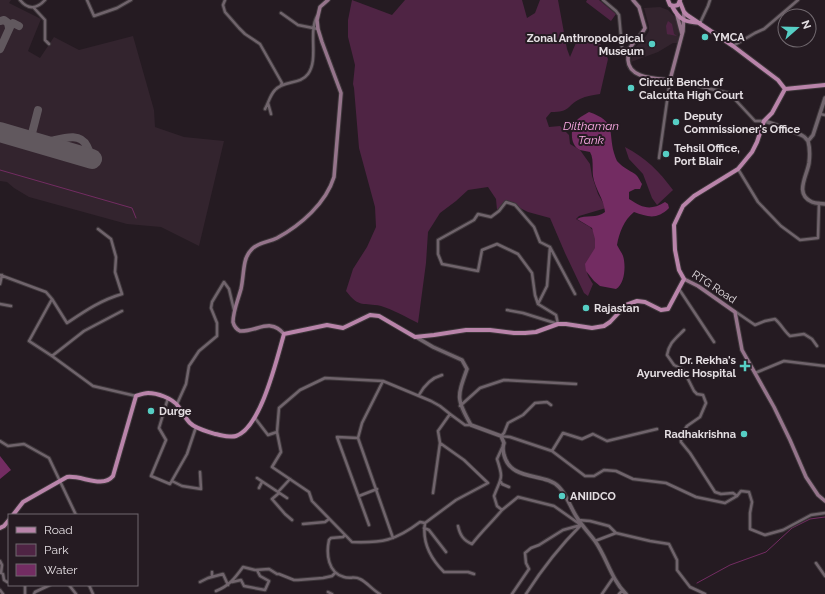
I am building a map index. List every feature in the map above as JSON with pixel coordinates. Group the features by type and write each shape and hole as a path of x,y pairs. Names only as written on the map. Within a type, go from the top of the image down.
{"main road":[{"path":"284,334 277,328 270,326 240,331 236,329 234,324 234,312 241,289 245,261 251,250 258,245 282,236 303,220 321,202 334,177 341,93 318,29 319,11 322,4 328,0"},
{"path":"633,0 639,7 645,28 642,35 630,48 628,64 633,71 639,75 670,80 685,20 680,1"},
{"path":"668,2 676,6 680,1"},
{"path":"668,2 677,15 682,35"},
{"path":"677,15 679,10 684,12 778,80 785,89 825,85"},
{"path":"677,15 685,20 700,23"},
{"name":"RTG Road","path":"785,89 772,113 764,121 752,152 738,169 694,196 683,206 674,225 675,250 679,270 684,279 698,286 735,312 742,350 774,407 806,477 825,501"},
{"path":"284,334 327,325 343,328 370,316 379,316 415,337 466,330 490,330 525,333 536,332 558,324 592,328 604,326 626,306 637,301 645,302 656,308 666,310 684,279"},
{"path":"14,514 23,502 67,477 75,476 105,482 110,480 113,476 136,396 147,393 168,398 177,404 190,423 196,428 226,436 234,437 241,434 255,418 269,384 284,334"},
{"path":"0,528 8,521"}],"street":[{"path":"20,0 28,8 34,8 42,4 45,0"},
{"path":"87,0 94,16 117,8 131,0"},
{"path":"225,0 223,5 225,12 245,34 260,44 282,83 281,85"},
{"path":"603,0 619,15 622,48 624,50 630,48"},
{"path":"700,23 710,0"},
{"path":"732,46 764,29 798,0"},
{"path":"34,8 45,20 45,40 49,44"},
{"path":"265,110 274,91 281,85 301,80 308,74 311,68 313,52 312,28 319,11"},
{"path":"281,13 298,25 318,29"},
{"path":"659,158 670,80 729,93 755,121 772,122 776,126 803,136 808,140 810,155 809,164 802,189 804,196 809,200 814,203 825,204"},
{"path":"808,140 813,135 825,98"},
{"path":"268,102 271,114"},
{"path":"820,114 825,116"},
{"path":"738,169 758,202 781,226 800,240 818,238 819,203"},
{"path":"507,310 523,313 558,324 556,315 538,304 535,295 532,273 518,254 497,244 482,250 478,271 442,264 438,254 438,240 474,220 478,214 491,217 499,211 506,202 515,205 534,227 540,242 550,247 576,294"},
{"path":"0,284 1,275 46,292 67,323 88,308 122,294 116,272 116,258 111,239 98,229"},
{"path":"538,304 547,286 550,247"},
{"path":"177,404 186,384 189,366 199,351 217,336 217,323 211,308 212,302 224,282 229,289 234,312"},
{"path":"679,289 714,342"},
{"path":"52,299 29,341 93,386 136,396"},
{"path":"0,304 11,306"},
{"path":"52,356 84,331 122,311"},
{"path":"735,312 755,324 775,319 784,332 790,336 804,334 812,339 817,346"},
{"path":"684,330 672,342 668,349 667,356 674,365 684,371 694,391 697,394 703,395 706,403 700,417 687,426 681,436 681,442 690,453 715,492 721,494 733,493 737,496"},
{"path":"415,337 462,360 467,369 460,390 460,406 471,425"},
{"path":"755,373 784,361 825,366"},
{"path":"419,395 424,386 435,377 442,376"},
{"path":"440,443 464,460 488,482 456,500 425,523 420,522 408,532 376,543 352,542 312,501 309,492 272,467 281,452 277,432 279,408 300,390 325,378 383,382 419,395 440,406 465,425 471,425 501,436 510,437 552,451 585,476 594,476 604,470 616,471 632,479 666,483 696,497 725,502 737,496 741,491 749,492 752,502 750,529 765,535 782,530 811,515 825,513"},
{"path":"460,406 480,388 504,380 576,384"},
{"path":"383,382 362,423 358,438 393,538"},
{"path":"168,398 159,428 166,440 152,476 170,484 187,454 196,428"},
{"path":"501,436 504,433 508,423 523,415 535,403 547,402 551,405"},
{"path":"433,493 440,443 438,431 450,414"},
{"path":"255,418 268,435 277,432"},
{"path":"552,451 563,433 582,439 593,434 607,441 657,429"},
{"path":"501,436 504,444 497,459 502,474 501,482 494,496 497,506 502,510"},
{"path":"358,438 338,437 369,525"},
{"path":"0,441 8,446 24,444 49,458 76,514"},
{"path":"502,448 506,462 517,472 548,480 559,486 581,525 595,541 613,578 624,593 619,594"},
{"path":"172,481 182,486 201,489 200,472"},
{"path":"257,478 286,498"},
{"path":"290,479 272,499 284,514 292,520"},
{"path":"259,488 262,482"},
{"path":"501,482 509,487"},
{"path":"358,496 377,489"},
{"path":"458,526 465,541 472,544 502,510 518,497 554,506 581,525"},
{"path":"303,524 325,522 329,519"},
{"path":"578,520 590,521 608,526 616,533 669,544 677,560 677,570 690,588 705,594"},
{"path":"425,523 424,528 426,543 430,555 444,572 474,574"},
{"path":"512,594 529,569 526,563 525,553 563,530 581,525"},
{"path":"526,594 544,568 581,525"},
{"path":"424,528 429,530 446,552"},
{"path":"595,541 616,533"},
{"path":"345,535 343,537 331,538 330,540 329,560 335,573 346,578 360,579 380,594"},
{"path":"0,561 2,565 0,574 3,574 4,580 7,582"},
{"path":"816,563 825,576"},
{"path":"216,591 232,582 243,567 257,570 269,569 276,574 280,574 294,580 323,578 332,576 335,573"},
{"path":"232,582 241,580 244,586 265,590 269,581 260,576 257,570"},
{"path":"212,572 212,577"},
{"path":"200,582 208,578 224,574 228,585"},
{"path":"602,594 613,578"},
{"path":"34,594 35,592 48,586"},
{"path":"70,586 76,594"},
{"path":"0,590 3,594"},
{"path":"328,592 332,594"}],"shaded area":[{"path":"0,0 11,0 9,3 41,19 28,51 40,58 54,37 79,50 133,36 154,110 155,127 184,137 224,141 199,246 161,227 127,224 29,197 7,182 0,181"},
{"path":"660,7 668,10 678,23 678,43 673,43 658,52 631,62 632,51 649,31 644,8"}],"green space":[{"path":"352,0 392,15 405,0 522,0 527,18 535,13 540,0 558,0 567,49 570,57 578,38 595,35 608,59 600,94 587,96 580,99 565,110 551,112 546,118 549,127 560,126 569,135 570,144 580,150 590,164 598,194 606,208 579,216 576,219 590,227 596,234 595,252 588,260 586,267 593,284 588,296 584,293 550,218 528,212 506,201 497,210 496,199 488,187 468,190 440,213 428,232 426,263 418,323 385,307 358,303 346,291 353,269 367,247 376,227 375,207 359,148 353,84 355,65 348,37 348,20"},
{"path":"587,0 599,0 616,14 611,21 586,2"},
{"path":"668,21 672,24 674,34 677,36 667,34 666,26"},
{"path":"625,147 652,166 673,190 657,205 652,198 643,174 629,159"}],"water":[{"name":"Dilthaman Tank","path":"589,112 598,116 608,124 617,161 623,167 636,175 642,184 640,189 635,189 629,192 629,199 638,205 647,207 655,207 665,202 668,204 669,208 665,212 656,216 648,216 634,212 630,215 621,231 617,245 623,255 624,274 619,287 616,289 600,286 586,271 585,264 595,248 595,239 592,228 577,219 599,215 605,212 594,181 590,152 576,148 572,140 572,131 575,122"},
{"path":"0,456 11,470 0,479"}],"waterway":[{"path":"0,170 132,208 136,218"},
{"path":"697,583 730,565 766,552 792,528 810,519 825,517"}],"taxiway":[{"path":"0,21 4,20 8,23 9,28"},
{"path":"0,49 11,25 13,23 19,26"},
{"path":"30,141 38,110"},
{"path":"38,143 72,137 78,138 87,146 89,157 87,161 82,161 66,151"}],"runway":[{"path":"0,132 92,159"}],"place":[{"name":"YMCA","path":"705,37"},
{"name":"Zonal Anthropological Museum","path":"652,44"},
{"name":"Circuit Bench of Calcutta High Court","path":"631,88"},
{"name":"Deputy Commissioner's Office","path":"676,122"},
{"name":"Tehsil Office, Port Blair","path":"666,154"},
{"name":"Rajastan","path":"586,308"},
{"name":"Dr. Rekha's Ayurvedic Hospital","path":"745,366"},
{"name":"Durge","path":"151,411"},
{"name":"Radhakrishna","path":"744,434"},
{"name":"ANIIDCO","path":"562,496"}]}
